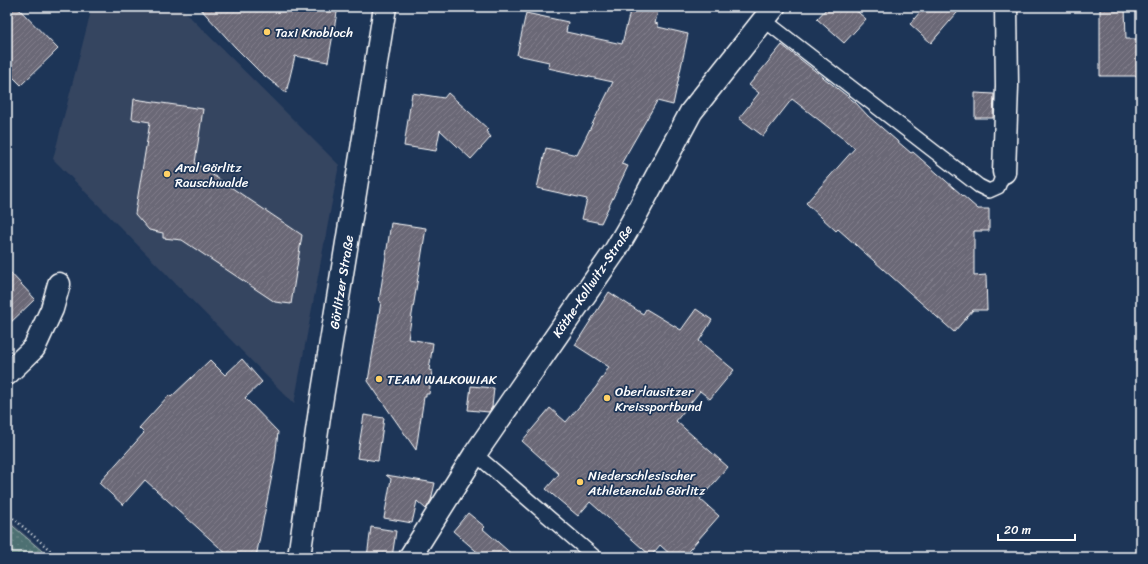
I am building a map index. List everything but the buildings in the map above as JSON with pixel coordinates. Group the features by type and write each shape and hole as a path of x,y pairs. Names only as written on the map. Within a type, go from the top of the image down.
{"street":[{"name":"Görlitzer Straße","path":"299,557 385,7"},
{"path":"1004,172 1007,86 1006,7"},
{"name":"Käthe-Kollwitz-Straße","path":"410,557 475,454 615,251 691,112 769,13"},
{"path":"7,374 34,348 52,309 59,284"}],"lane":[{"path":"769,13 979,186 989,191 998,187 1004,172"},
{"path":"475,454 595,557"}],"path":[{"path":"7,513 58,557"}],"shaded area":[{"path":"92,7 180,7 339,165 294,404 53,159"},
{"path":"7,518 51,557 7,557"}],"green space":[{"path":"7,521 49,557 14,557 7,551"}],"place":[{"name":"Taxi Knobloch","path":"267,32"},
{"name":"Aral Görlitz Rauschwalde","path":"167,174"},
{"name":"TEAM WALKOWIAK","path":"379,379"},
{"name":"Oberlausitzer Kreissportbund","path":"607,398"},
{"name":"Niederschlesischer Athletenclub Görlitz","path":"580,482"}]}
